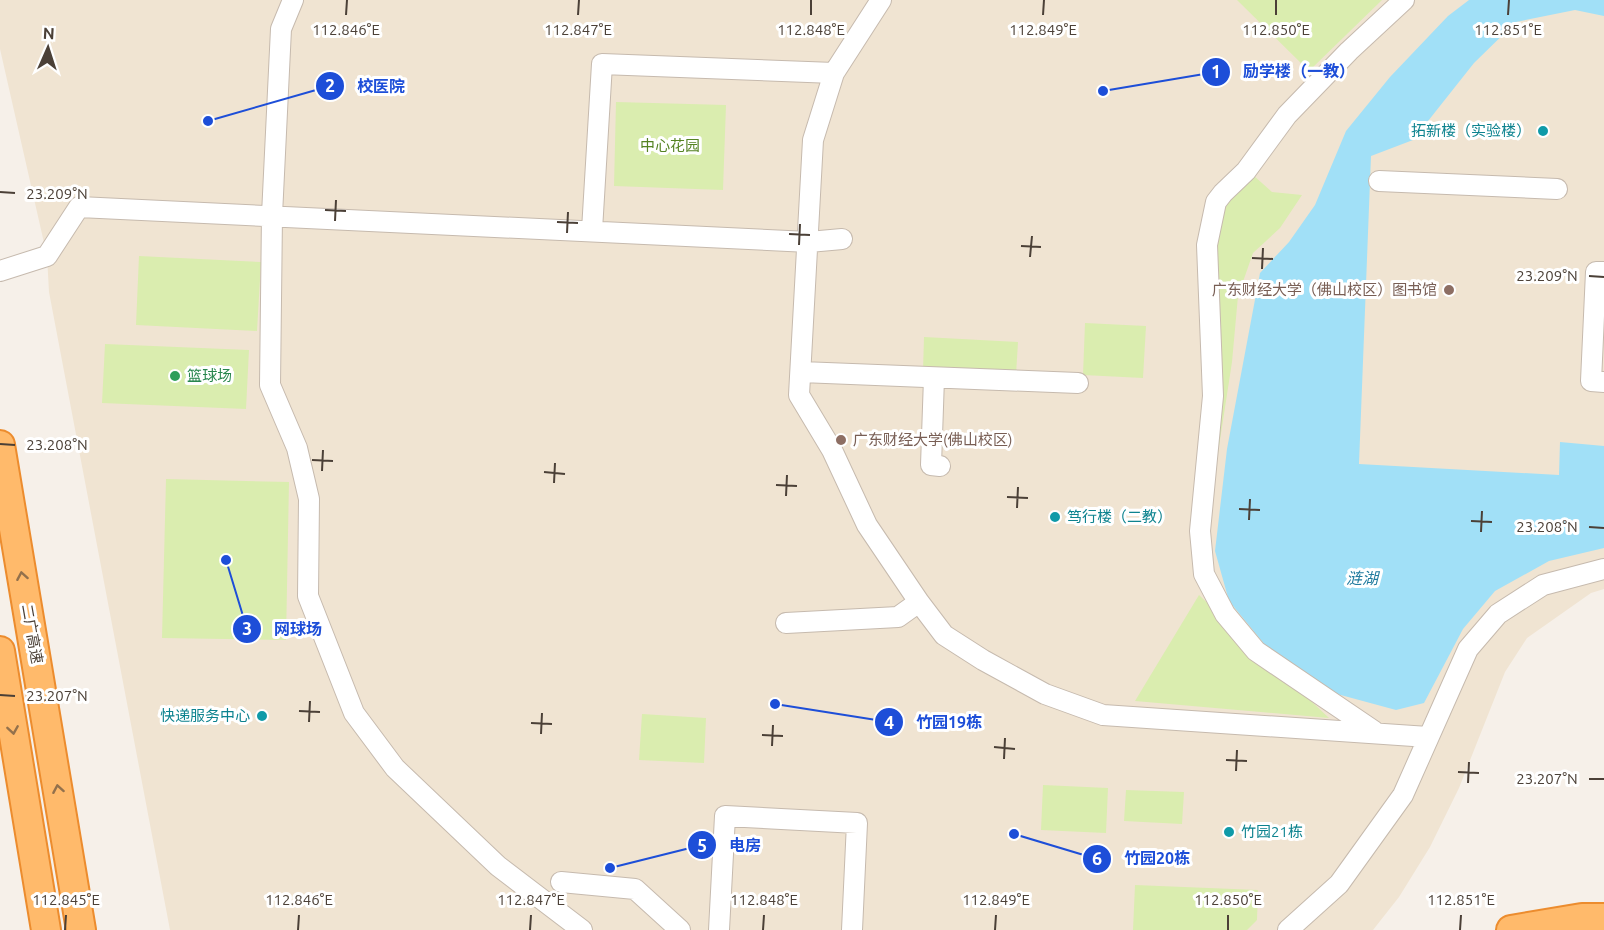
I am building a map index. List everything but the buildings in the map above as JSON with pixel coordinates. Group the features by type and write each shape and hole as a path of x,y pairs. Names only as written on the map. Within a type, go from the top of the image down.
{"highway":[{"name":"二广高速","path":"0,446 81,930"},
{"path":"0,651 46,930"},
{"path":"63,821 96,930"},
{"path":"28,823 29,930"},
{"path":"1510,930 1582,918 1604,918"}],"street":[{"path":"293,0 281,29 272,214 270,385 297,448 309,499 308,596 354,713 395,768 498,866 582,930"},
{"path":"881,0 834,73 813,140 799,395 832,450 867,525 919,602 944,635 983,660 1045,694 1103,715 1428,736"},
{"path":"1377,732 1256,651 1225,614 1204,574 1200,531 1213,396 1207,245 1216,202 1223,193 1246,171 1287,115 1349,51 1404,0"},
{"path":"592,230 602,64 834,73"},
{"path":"1379,181 1557,189"},
{"path":"0,271 47,256 78,207 272,214 809,242 842,239"},
{"path":"1604,272 1596,272 1591,381 1604,382"},
{"path":"801,372 1078,383"},
{"path":"934,378 931,465 940,466"},
{"path":"1288,930 1339,884 1403,795 1468,649 1497,614 1543,585 1604,569"},
{"path":"786,623 898,618 919,602"},
{"path":"719,930 725,816 857,822 852,930"},
{"path":"561,882 635,889 680,930"}],"shaded area":[{"name":"广东财经大学(佛山校区)","path":"0,0 1604,0 1604,589 1591,593 1527,638 1505,672 1459,788 1430,847 1399,897 1373,930 170,930 49,292 47,256 0,49"}],"green space":[{"path":"1237,0 1382,0 1309,71"},
{"name":"中心花园","path":"616,102 726,105 723,190 614,186"},
{"path":"1253,175 1272,192 1302,195 1280,228 1253,253 1238,296 1232,362 1214,479 1213,251 1221,205"},
{"name":"篮球场","path":"139,256 261,262 257,331 136,325"},
{"path":"1085,323 1146,326 1143,378 1083,375"},
{"path":"924,337 1018,342 1016,375 923,371"},
{"name":"篮球场","path":"105,344 249,350 246,409 102,403"},
{"path":"166,479 289,482 286,640 162,638"},
{"path":"1199,595 1329,718 1135,701"},
{"path":"642,714 706,718 704,763 639,760"},
{"path":"1043,785 1108,788 1106,833 1041,830"},
{"path":"1126,790 1184,792 1182,824 1124,821"},
{"path":"1135,885 1258,890 1257,920 1247,930 1133,930"}],"water":[{"name":"涟湖","path":"1469,0 1604,0 1604,16 1575,10 1516,22 1474,63 1413,140 1371,156 1359,464 1559,475 1560,442 1604,446 1604,548 1549,561 1495,591 1463,629 1424,703 1396,710 1337,694 1274,656 1229,601 1215,551 1227,449 1260,273 1289,242 1315,205 1346,131 1390,77 1448,16"}],"place":[{"name":"励学楼（一教）","path":"1103,91"},
{"name":"校医院","path":"208,121"},
{"name":"拓新楼（实验楼）","path":"1543,131"},
{"name":"广东财经大学（佛山校区）图书馆","path":"1449,290"},
{"name":"篮球场","path":"175,376"},
{"name":"广东财经大学(佛山校区)","path":"841,440"},
{"name":"笃行楼（二教）","path":"1055,517"},
{"name":"网球场","path":"226,560"},
{"name":"竹园19栋","path":"775,704"},
{"name":"快递服务中心","path":"262,716"},
{"name":"竹园21栋","path":"1229,832"},
{"name":"竹园20栋","path":"1014,834"},
{"name":"电房","path":"610,868"}]}
